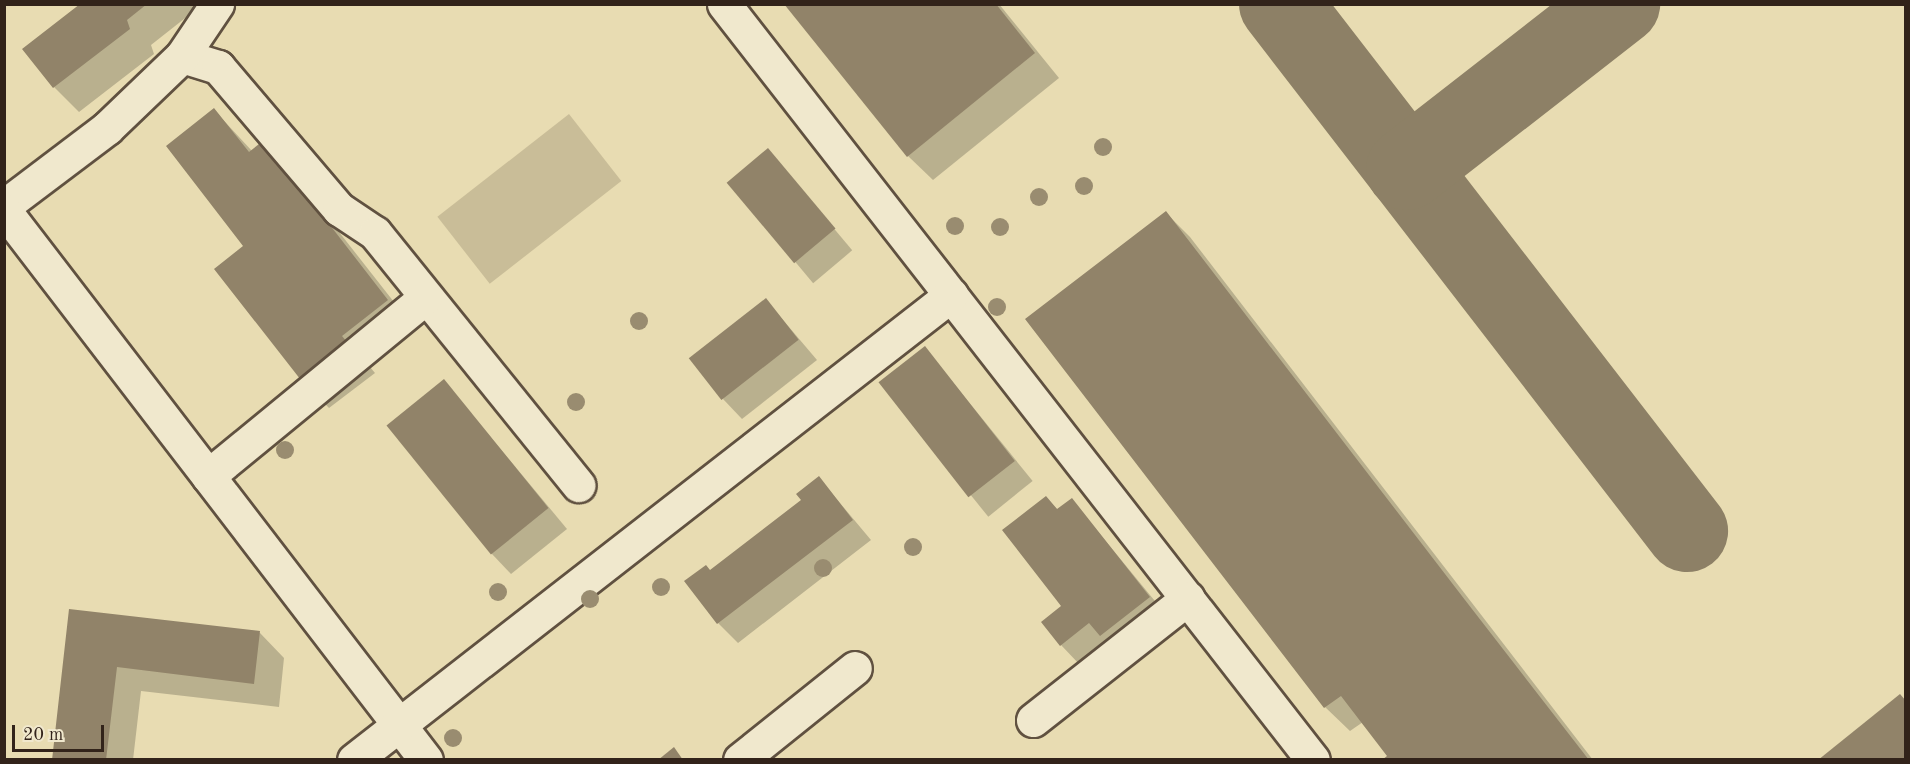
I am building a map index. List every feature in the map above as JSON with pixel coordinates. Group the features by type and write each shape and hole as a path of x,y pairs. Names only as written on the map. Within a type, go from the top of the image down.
{"lane":[{"path":"217,4 182,56 107,128 4,208 426,759"},
{"path":"724,4 1313,759"},
{"path":"182,56 218,67 339,209 375,232 425,298 578,485"},
{"path":"354,759 951,295"},
{"path":"208,476 425,298"},
{"path":"1033,720 1188,598"},
{"path":"740,759 855,668"}],"shaded area":[{"path":"569,114 621,181 490,284 437,217"}],"building":[{"path":"80,4 147,4 127,20 130,29 53,88 22,49"},
{"path":"784,4 996,4 1035,53 907,157"},
{"path":"214,108 249,152 264,140 388,300 342,336 351,347 304,384 214,269 243,246 166,146"},
{"path":"768,148 835,228 794,263 727,183"},
{"path":"1166,211 1589,760 1382,760 1387,756 1341,696 1324,708 1025,319"},
{"path":"766,298 799,340 721,400 689,358"},
{"path":"925,346 1015,461 968,497 879,382"},
{"path":"444,379 548,508 491,555 386,426"},
{"path":"819,476 853,520 717,624 684,581 706,565 710,570 801,500 796,494"},
{"path":"1046,496 1057,509 1072,498 1150,597 1100,636 1089,623 1060,646 1041,622 1061,606 1002,530"},
{"path":"69,609 260,631 254,684 117,667 106,760 52,760"},
{"path":"1900,694 1906,701 1906,760 1818,760"},
{"path":"674,747 683,760 658,760"}],"taxiway":[{"path":"1280,4 1687,531"},
{"path":"1407,169 1619,4"}]}
